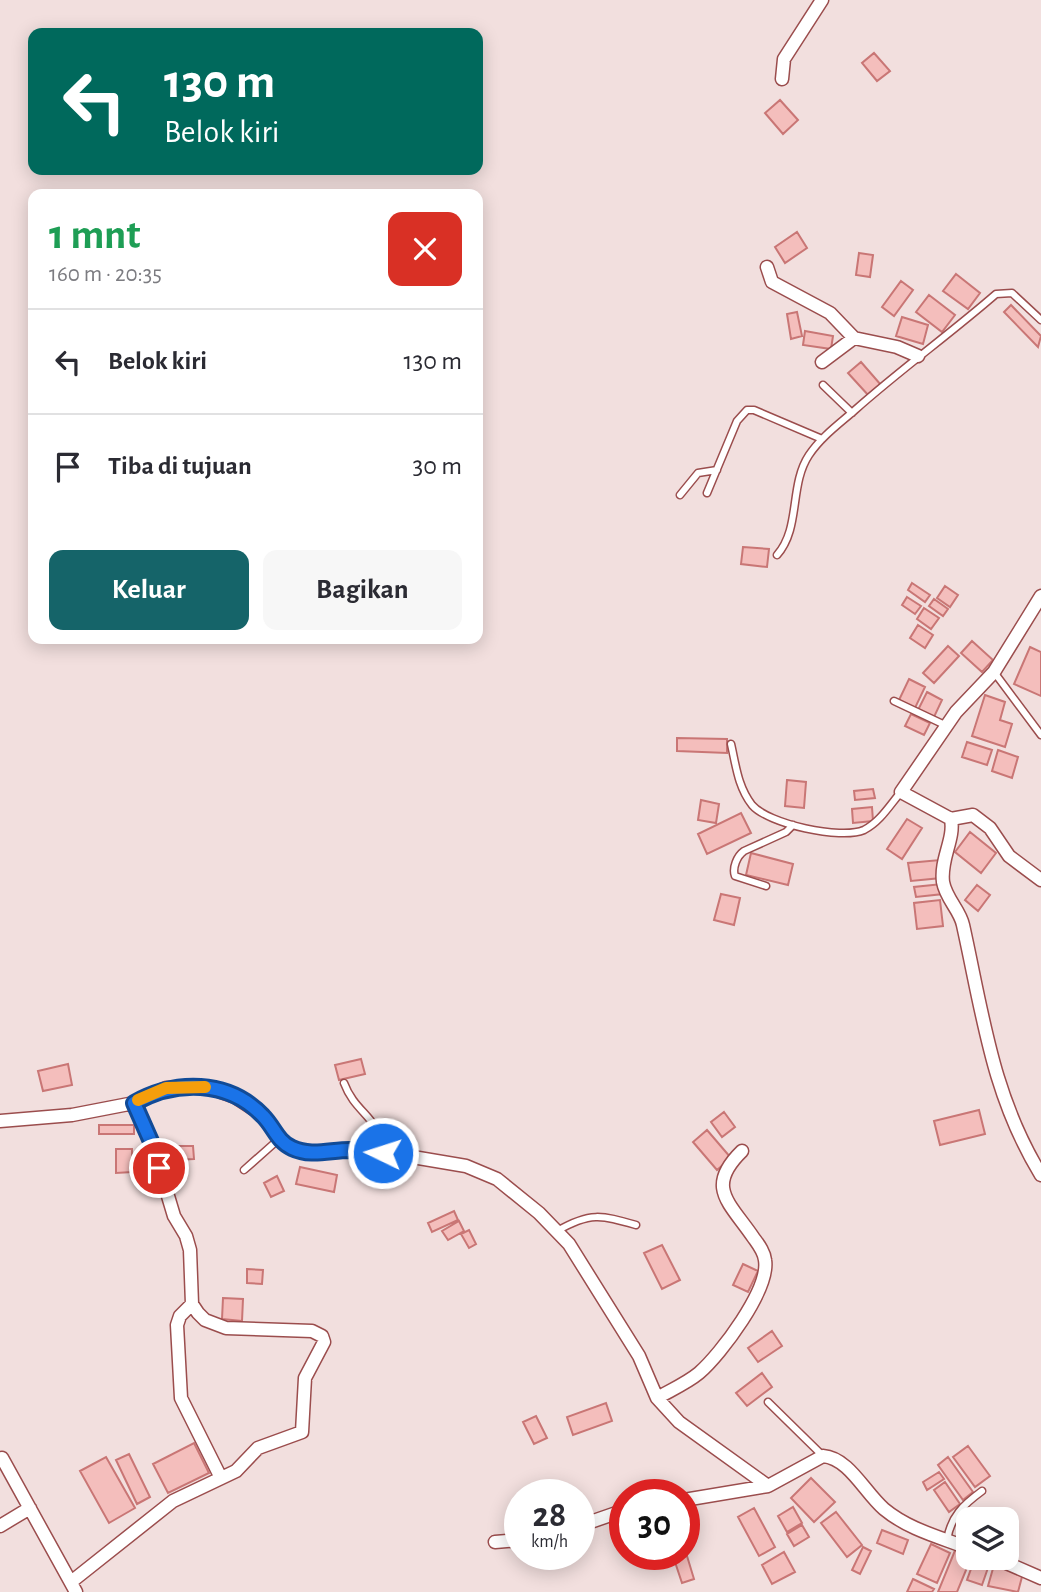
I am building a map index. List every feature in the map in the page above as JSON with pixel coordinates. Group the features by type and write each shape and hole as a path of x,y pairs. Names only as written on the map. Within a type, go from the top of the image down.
{"street":[{"path":"782,79 784,58 822,0"},
{"path":"767,267 772,282 830,313 854,338 918,356"},
{"path":"822,362 854,338"},
{"path":"1041,596 994,672 947,726 901,792 951,819 973,815 1000,839 1009,856 1041,880"},
{"path":"951,819 953,828 943,864 944,884 963,923 997,1082 1026,1151 1041,1175"},
{"path":"0,1121 72,1115 134,1103 166,1088 207,1087 235,1097 255,1110 263,1116 279,1139 292,1148 308,1153 348,1150 383,1153 466,1166 497,1179 569,1244 639,1356 657,1398 679,1422 768,1486"},
{"path":"2,1458 74,1587 167,1505 236,1471 258,1448 302,1432 305,1378 324,1340 312,1331 226,1328 205,1320 192,1304 186,1236 174,1216 153,1146 134,1103"},
{"path":"657,1398 704,1367 735,1330 764,1277 765,1256 722,1187 723,1175 742,1151"},
{"path":"192,1304 180,1316 177,1325 179,1391 221,1478"},
{"path":"700,1497 768,1486 823,1456 837,1460 891,1515 917,1530 956,1543"},
{"path":"0,1526 30,1508"},
{"path":"495,1542 504,1541"},
{"path":"1019,1568 1041,1578"}],"lane":[{"path":"777,555 785,546 791,525 797,478 822,439 918,356 996,294 1012,293 1041,320"},
{"path":"823,385 852,413"},
{"path":"707,493 737,421 747,410 754,410 822,439"},
{"path":"680,495 698,473 717,470"},
{"path":"994,672 1041,735"},
{"path":"894,701 947,726"},
{"path":"731,744 741,789 754,807 766,817 793,825 852,834 881,818 901,792"},
{"path":"766,886 735,876 733,870 739,856 786,832 793,825"},
{"path":"344,1083 358,1109 377,1126 383,1153"},
{"path":"244,1170 279,1139"},
{"path":"557,1231 576,1220 596,1215 636,1225"},
{"path":"768,1402 823,1456"},
{"path":"947,1540 954,1518 982,1491"}],"building":[{"path":"874,53 890,71 877,81 862,63"},
{"path":"780,100 798,120 783,134 765,113"},
{"path":"797,232 807,248 785,263 775,247"},
{"path":"859,253 873,255 870,277 856,275"},
{"path":"956,274 980,293 968,309 943,291"},
{"path":"901,281 913,290 894,316 882,307"},
{"path":"929,295 955,315 942,332 916,312"},
{"path":"1011,305 1041,336 1038,347 1004,312"},
{"path":"797,312 802,336 791,339 787,314"},
{"path":"902,317 928,325 923,344 896,336"},
{"path":"805,331 833,336 831,349 803,345"},
{"path":"861,362 881,385 869,396 848,373"},
{"path":"743,547 769,549 767,567 741,564"},
{"path":"912,583 930,595 925,602 908,590"},
{"path":"945,586 958,595 950,607 937,598"},
{"path":"907,597 921,606 915,614 902,605"},
{"path":"934,599 948,609 943,616 929,606"},
{"path":"924,608 939,618 931,629 917,619"},
{"path":"918,625 933,635 925,648 910,638"},
{"path":"972,641 993,660 982,672 961,653"},
{"path":"948,646 959,656 934,683 923,673"},
{"path":"1030,647 1041,652 1041,696 1014,684"},
{"path":"909,679 925,687 915,708 899,700"},
{"path":"927,692 942,700 934,717 918,710"},
{"path":"985,695 1005,702 1000,720 1012,724 1005,747 972,736"},
{"path":"911,714 930,723 924,735 905,726"},
{"path":"677,738 727,739 727,753 677,751"},
{"path":"967,742 992,750 987,765 962,757"},
{"path":"998,750 1018,757 1012,778 992,771"},
{"path":"787,780 806,782 804,808 785,806"},
{"path":"873,789 875,798 855,800 854,791"},
{"path":"701,800 719,804 716,823 698,820"},
{"path":"872,807 873,821 853,823 852,809"},
{"path":"741,813 751,833 707,854 698,834"},
{"path":"907,819 922,828 902,859 887,849"},
{"path":"970,832 996,853 981,873 955,852"},
{"path":"751,853 793,864 788,885 746,875"},
{"path":"940,860 941,878 911,881 908,863"},
{"path":"942,884 943,894 916,897 914,887"},
{"path":"977,885 990,895 978,911 965,900"},
{"path":"721,894 740,898 734,925 714,920"},
{"path":"940,900 943,926 917,929 914,903"},
{"path":"361,1059 365,1074 339,1080 335,1065"},
{"path":"68,1064 72,1085 43,1091 38,1071"},
{"path":"979,1110 985,1134 940,1145 934,1121"},
{"path":"724,1112 735,1127 722,1137 711,1122"},
{"path":"99,1125 134,1125 134,1134 99,1134"},
{"path":"707,1130 731,1158 717,1170 693,1142"},
{"path":"171,1146 193,1146 194,1159 172,1160"},
{"path":"116,1149 132,1149 132,1172 116,1173"},
{"path":"300,1167 337,1175 334,1192 296,1184"},
{"path":"277,1176 284,1191 271,1197 264,1183"},
{"path":"454,1211 458,1220 432,1232 428,1223"},
{"path":"459,1221 464,1231 448,1240 442,1231"},
{"path":"469,1230 476,1244 469,1248 461,1234"},
{"path":"662,1245 680,1280 662,1289 644,1253"},
{"path":"743,1264 758,1271 748,1292 733,1285"},
{"path":"247,1269 263,1270 262,1284 247,1283"},
{"path":"223,1298 243,1299 242,1321 222,1319"},
{"path":"772,1331 782,1346 758,1362 748,1348"},
{"path":"762,1373 772,1387 747,1406 736,1393"},
{"path":"606,1403 612,1421 573,1435 567,1417"},
{"path":"536,1416 547,1438 534,1444 523,1422"},
{"path":"194,1443 209,1473 168,1493 153,1464"},
{"path":"968,1446 990,1476 975,1487 953,1457"},
{"path":"129,1454 150,1497 137,1504 116,1460"},
{"path":"106,1457 135,1508 109,1523 80,1471"},
{"path":"948,1457 973,1492 963,1500 938,1465"},
{"path":"939,1472 944,1479 927,1490 923,1482"},
{"path":"811,1478 835,1502 814,1522 791,1498"},
{"path":"945,1482 960,1504 949,1512 934,1490"},
{"path":"793,1507 802,1523 787,1532 778,1516"},
{"path":"754,1508 775,1547 759,1556 738,1517"},
{"path":"836,1512 862,1545 847,1557 821,1523"},
{"path":"802,1525 809,1537 794,1546 787,1534"},
{"path":"882,1530 908,1540 903,1554 877,1543"},
{"path":"931,1544 950,1553 937,1583 917,1574"},
{"path":"863,1547 871,1551 860,1574 852,1570"},
{"path":"956,1548 956,1570 966,1570 957,1592 938,1592"},
{"path":"784,1552 795,1572 772,1584 762,1565"},
{"path":"678,1570 691,1570 694,1579 682,1583"},
{"path":"971,1570 987,1570 982,1585 967,1580"},
{"path":"993,1570 1023,1573 1018,1592 988,1586"},
{"path":"913,1579 934,1589 932,1592 907,1592"}],"slow traffic":[{"path":"138,1100 166,1088 205,1087"}],"route":[{"path":"159,1168 153,1146 134,1103 166,1088 183,1086 207,1087 235,1097 263,1116 279,1139 292,1148 308,1153 348,1150 383,1153"}]}
